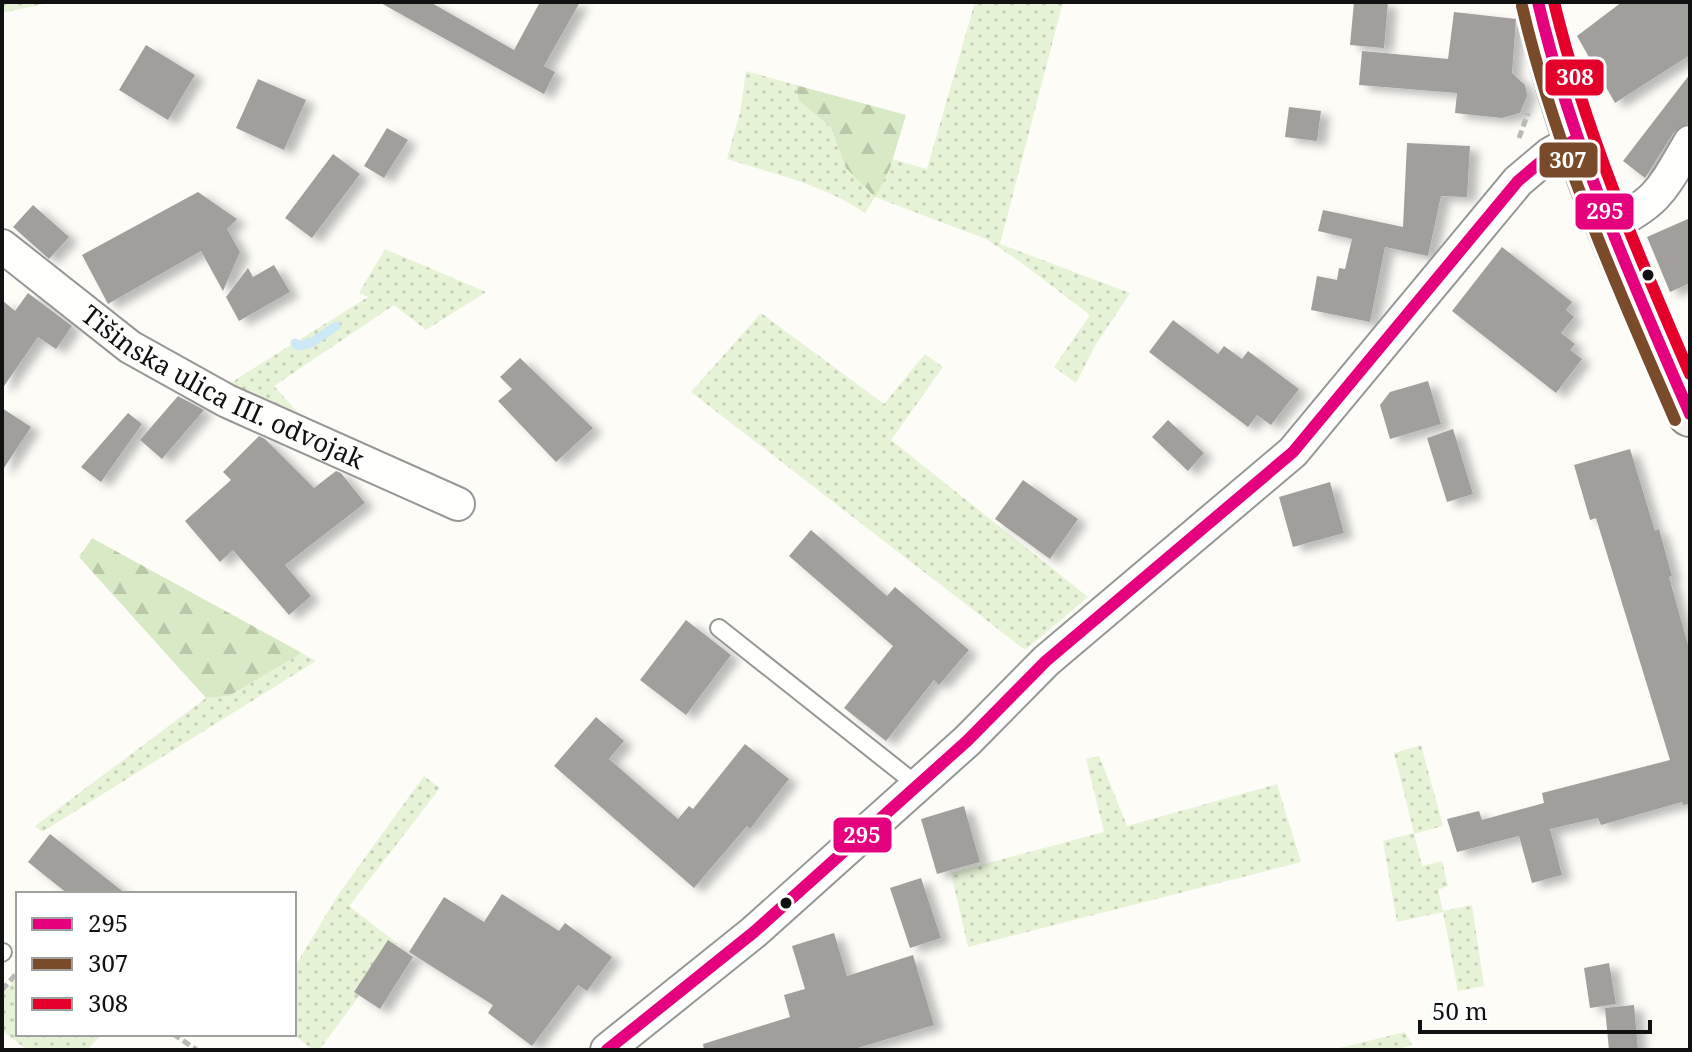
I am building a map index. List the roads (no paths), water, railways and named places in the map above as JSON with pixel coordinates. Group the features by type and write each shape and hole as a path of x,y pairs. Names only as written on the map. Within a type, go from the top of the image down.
{"main road":[{"path":"1538,2 1557,80 1609,226 1690,414"}],"street":[{"path":"607,1050 754,932 967,741 1046,661 1293,452 1518,181 1550,154 1577,139"},
{"path":"1609,226 1649,204 1662,191 1690,142"},
{"name":"Tišinska ulica III. odvojak","path":"2,246 130,347 227,401 458,504"}],"lane":[{"path":"719,628 917,785"}],"waterway":[{"path":"295,343 298,346 311,343 336,326"}]}
